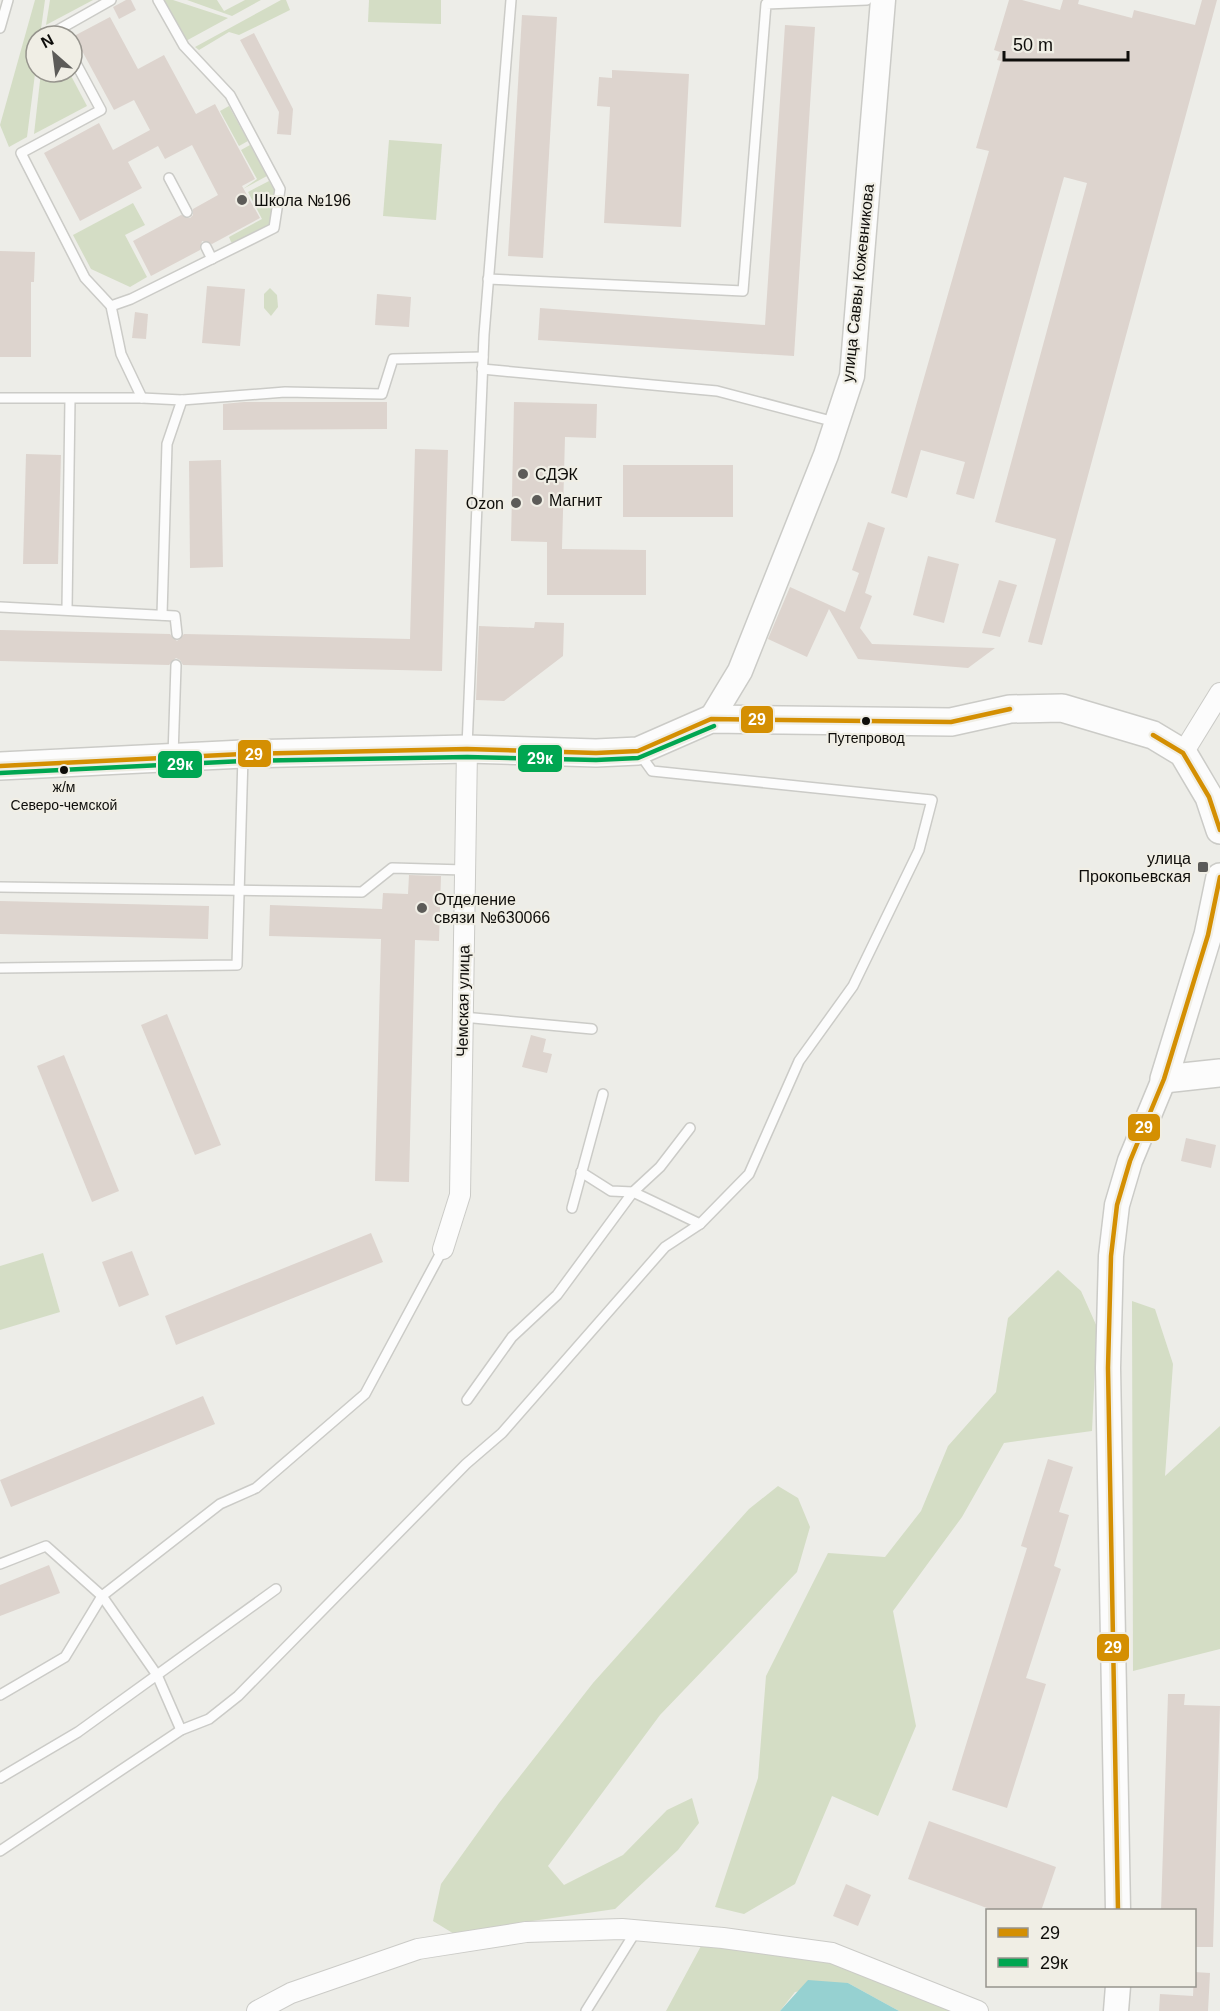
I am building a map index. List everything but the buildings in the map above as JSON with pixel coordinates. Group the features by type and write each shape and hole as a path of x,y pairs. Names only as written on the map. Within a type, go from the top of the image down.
{"main road":[{"path":"0,766 243,754 467,749 596,753 638,751 711,718 951,722 1010,709 1062,708 1152,735 1184,753 1209,797 1220,830"},
{"path":"1220,877 1208,935 1164,1078 1220,1073"}],"street":[{"name":"улица Саввы Кожевникова","path":"711,718 740,671 837,422 852,376 883,0"},
{"path":"1184,753 1217,702"},
{"name":"Чемская улица","path":"443,1249 460,1196 467,749"},
{"path":"1118,1909 1108,1368 1111,1256 1117,1205 1130,1161 1164,1078"},
{"path":"257,2011 291,1993 418,1950 526,1932 636,1930 723,1938 832,1953 978,2011"},
{"path":"1116,2011 1118,1987"}],"lane":[{"path":"0,28 8,0"},
{"path":"69,24 111,0"},
{"path":"111,306 131,300 274,228 280,189 230,95 184,46 158,0"},
{"path":"467,749 482,369 511,0"},
{"path":"488,279 743,291 766,4 867,0"},
{"path":"84,78 101,110 21,153 85,278 111,306 121,354 142,398"},
{"path":"169,178 187,212"},
{"path":"206,247 212,259"},
{"path":"0,398 182,400 285,392 382,394 393,359 483,357"},
{"path":"482,369 717,391 837,422"},
{"path":"66,609 70,399"},
{"path":"162,615 167,444 182,400"},
{"path":"0,607 175,616 177,634"},
{"path":"173,758 176,665"},
{"path":"0,1851 98,1788 181,1730 209,1719 238,1696 465,1464 502,1433 664,1247 700,1224 749,1174 799,1061 853,986 919,850 932,800 652,771 638,751"},
{"path":"0,968 237,965 243,754"},
{"path":"0,887 362,892 392,868 465,870"},
{"path":"463,1017 592,1029"},
{"path":"573,1208 603,1094"},
{"path":"467,1400 512,1337 557,1295 633,1192 660,1167 690,1128"},
{"path":"581,1172 611,1191 633,1192 700,1224"},
{"path":"0,1695 65,1657 102,1596 220,1504 256,1488 365,1394 443,1249"},
{"path":"0,1564 46,1546 102,1596 157,1675 181,1730"},
{"path":"0,1778 78,1732 276,1589"},
{"path":"586,2011 636,1930"}],"green space":[{"path":"35,0 45,0 42,24 28,24"},
{"path":"50,0 93,0 48,24"},
{"path":"162,0 173,0 228,18 184,42"},
{"path":"187,0 217,0 224,11 245,0 261,0 232,16"},
{"path":"281,0 286,0 290,10 239,35 229,32 199,50 195,47"},
{"path":"369,0 441,0 441,24 368,22"},
{"path":"24,39 24,84 34,84 27,137 9,147 0,125"},
{"path":"40,84 75,84 87,106 34,134"},
{"path":"229,106 248,141 239,146 220,111"},
{"path":"389,140 442,144 436,220 383,216"},
{"path":"250,145 267,176 243,189 257,179 241,150"},
{"path":"269,181 275,191 270,226 235,244 231,242 229,237 262,219 248,192"},
{"path":"133,203 145,225 125,235 147,277 130,287 91,269 73,235"},
{"path":"270,288 277,295 278,307 271,316 264,308 264,294"},
{"path":"43,1253 60,1312 0,1330 0,1266"},
{"path":"1058,1270 1081,1291 1097,1327 1092,1431 1004,1443 962,1517 893,1611 916,1726 878,1816 832,1796 795,1884 744,1914 715,1907 758,1778 766,1676 828,1553 885,1557 921,1511 948,1446 996,1392 1008,1318"},
{"path":"1132,1301 1155,1309 1173,1364 1165,1476 1220,1426 1220,1649 1133,1671"},
{"path":"778,1486 798,1498 810,1527 797,1572 660,1715 548,1866 564,1885 623,1855 667,1810 692,1798 699,1823 678,1850 615,1909 498,1926 464,1940 433,1921 441,1884 499,1803 593,1683 749,1509"},
{"path":"711,1940 820,1962 847,1964 962,2011 899,2011 848,1983 795,1992 780,2011 666,2011 701,1946"}],"water":[{"path":"808,1980 848,1983 899,2011 780,2011"}],"transit line":[{"name":"29","path":"0,766 243,754 467,749 596,753 638,751 711,719 951,722 1010,709"},
{"name":"29к","path":"0,773 243,761 467,757 596,760 638,758 714,726"},
{"name":"29","path":"1153,735 1183,753 1209,797 1220,830"},
{"name":"29","path":"1118,1909 1108,1368 1111,1256 1117,1205 1130,1161 1164,1079 1208,935 1220,877"}],"place":[{"name":"Школа №196","path":"242,200"},
{"name":"СДЭК","path":"523,474"},
{"name":"Магнит","path":"537,500"},
{"name":"Ozon","path":"516,503"},
{"name":"Путепровод","path":"866,721"},
{"name":"ж/м Северо-чемской","path":"64,770"},
{"name":"улица Прокопьевская","path":"1203,867"},
{"name":"Отделение связи №630066","path":"422,908"}]}
